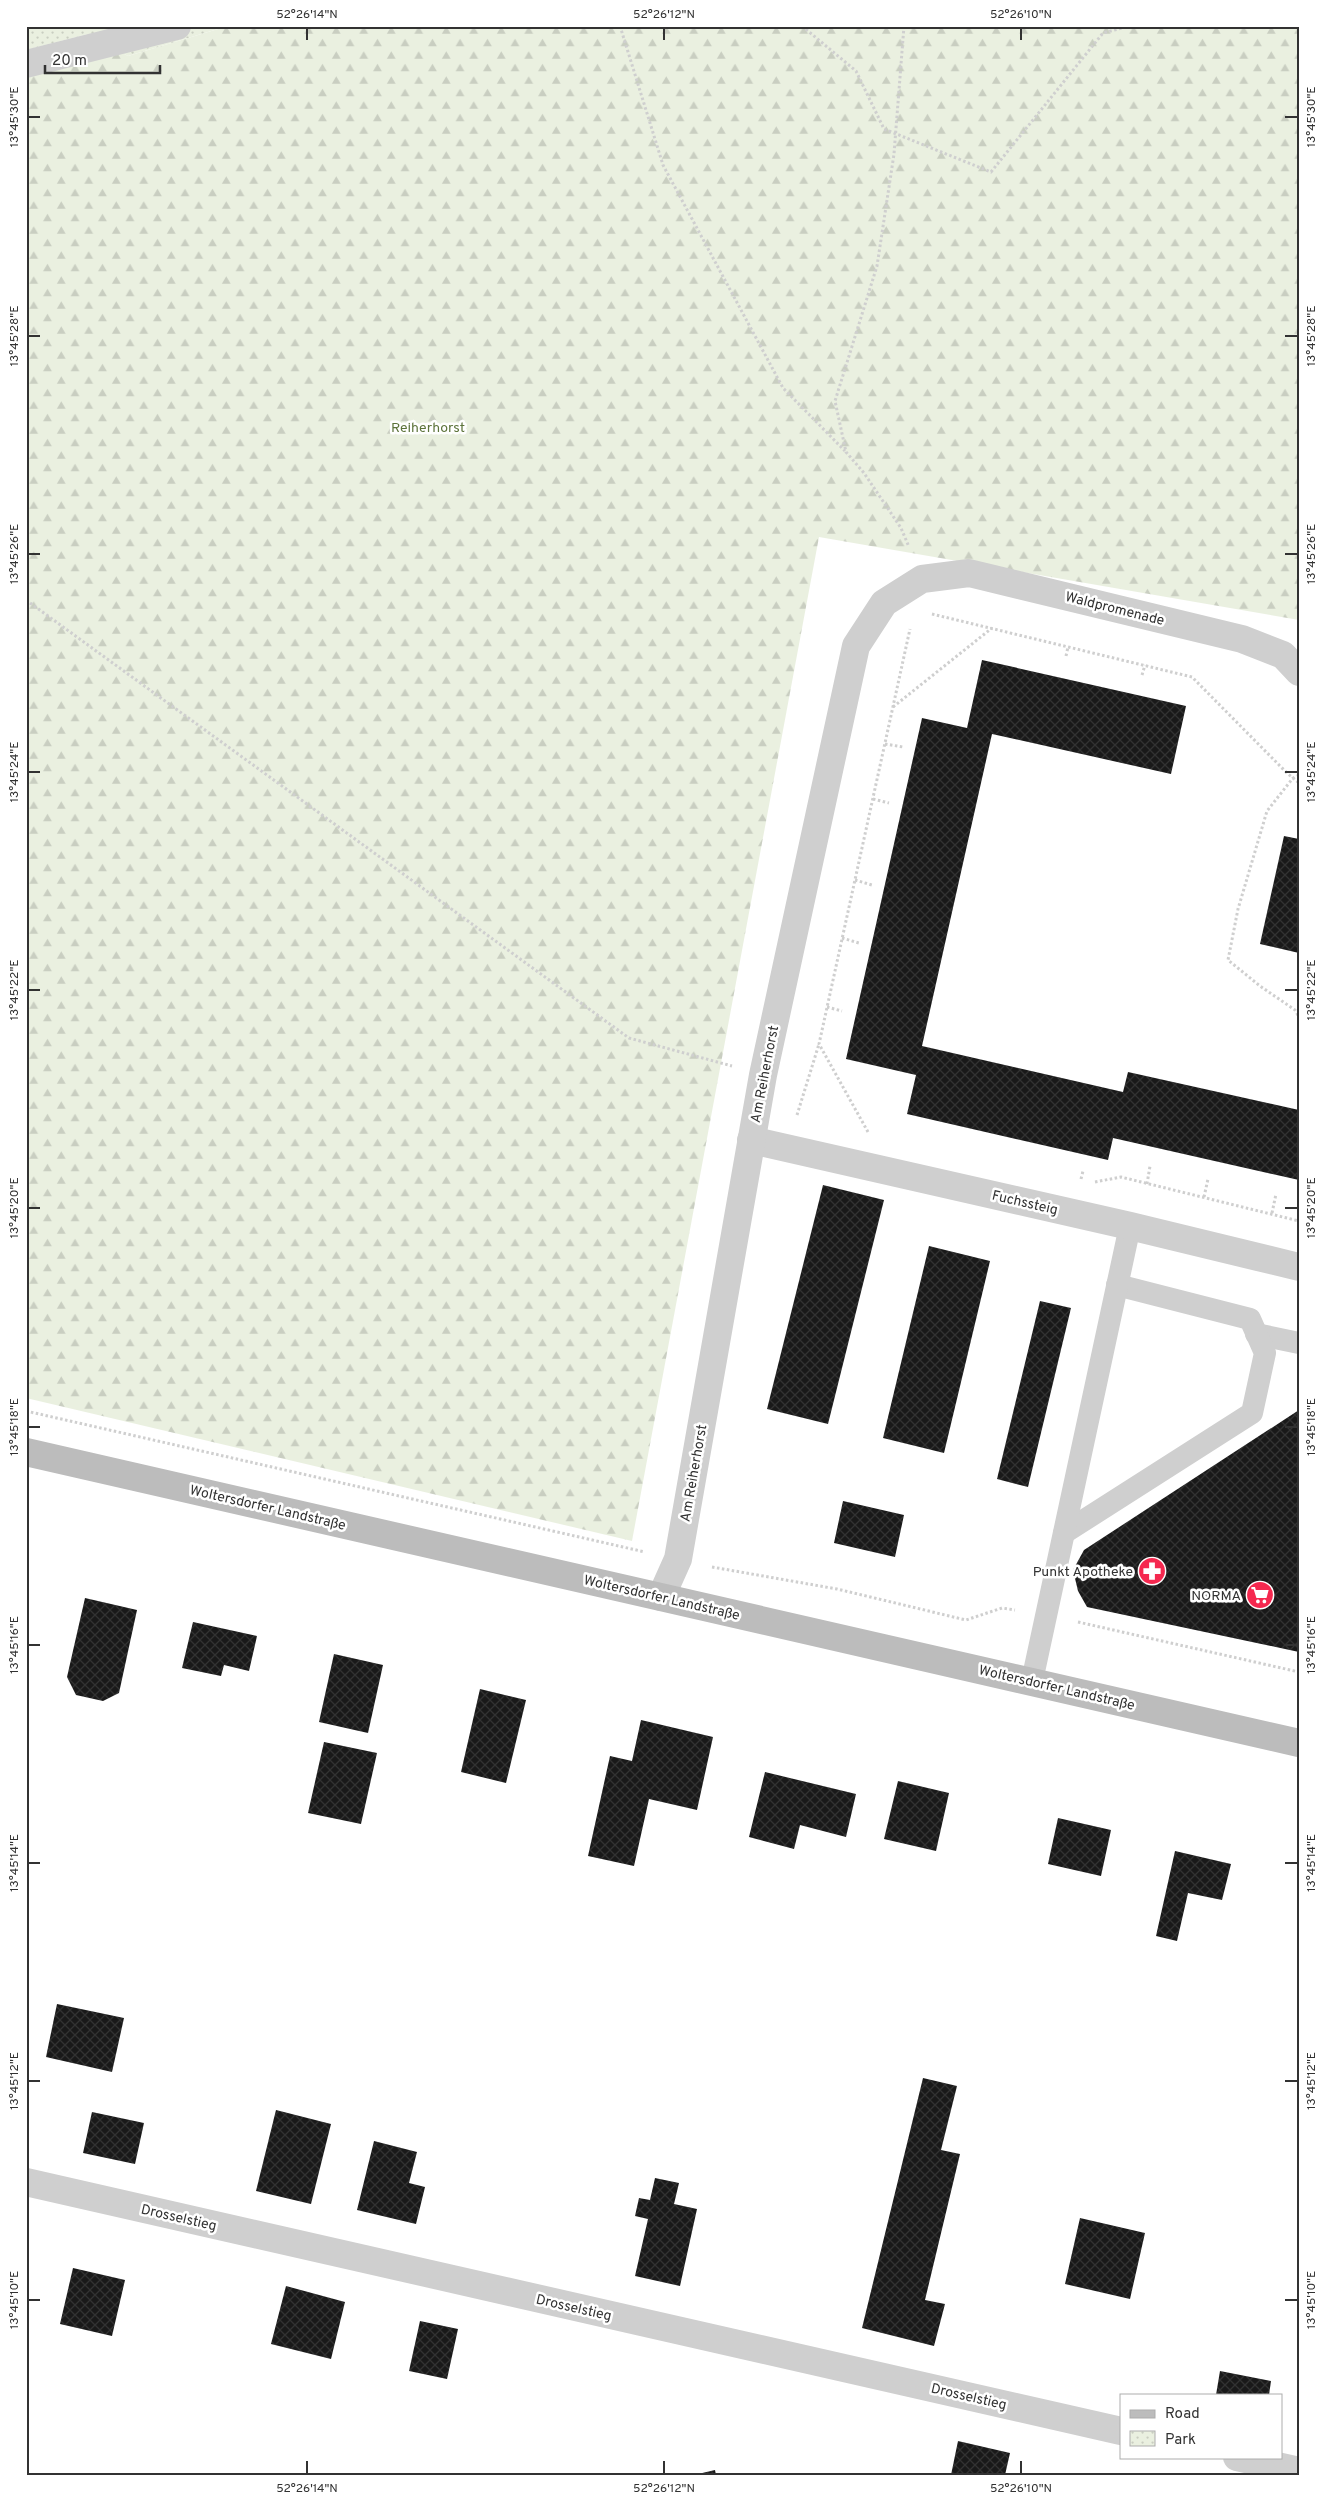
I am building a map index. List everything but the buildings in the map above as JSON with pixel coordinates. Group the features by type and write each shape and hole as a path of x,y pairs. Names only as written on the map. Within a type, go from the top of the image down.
{"main road":[{"name":"Woltersdorfer Landstraße","path":"26,1452 1299,1743"}],"street":[{"path":"26,64 176,26"},
{"name":"Waldpromenade","path":"922,579 969,573 1224,634 1283,655 1299,672"},
{"name":"Am Reiherhorst","path":"661,1597 678,1559 764,1143 764,1075 856,646 884,603 922,579"},
{"name":"Fuchssteig","path":"764,1143 1130,1226 1299,1267"},
{"name":"Drosselstieg","path":"26,2182 1120,2431"},
{"path":"1241,2458 1299,2471"}],"lane":[{"path":"1032,1681 1130,1226"},
{"path":"1064,1533 1252,1413 1265,1353 1250,1319 1117,1285"},
{"path":"1256,1334 1299,1343"}],"path":[{"path":"620,26 663,165 783,388 864,473 901,528 922,579"},
{"path":"802,26 856,71 884,129 991,172 1103,33 1130,26"},
{"path":"846,452 836,402 877,266 895,133 904,26"},
{"path":"26,600 629,1038 764,1075"},
{"path":"928,613 1192,677 1299,782"},
{"path":"764,1143 794,1124 819,1044 911,623"},
{"path":"893,707 992,628"},
{"path":"1066,656 1068,647"},
{"path":"1142,675 1145,665"},
{"path":"885,744 903,747"},
{"path":"1299,775 1293,778 1267,811 1238,909 1228,960 1260,986 1295,1010 1299,1017"},
{"path":"873,799 889,803"},
{"path":"855,880 872,885"},
{"path":"842,938 859,943"},
{"path":"827,1007 842,1011"},
{"path":"819,1044 869,1133"},
{"path":"1146,1184 1150,1166"},
{"path":"1088,1183 1122,1177 1299,1221"},
{"path":"1204,1197 1208,1179"},
{"path":"1272,1213 1276,1194"},
{"path":"26,1411 678,1559 837,1588 966,1620 1002,1608 1046,1615 1299,1672"}],"green space":[{"path":"26,26 228,26 128,56 88,34 26,50"},
{"name":"Reiherhorst","path":"228,26 1299,26 1299,620 819,537 632,1541 26,1398 26,50 88,34 128,56"}],"place":[{"name":"Punkt Apotheke","path":"1152,1571"},
{"name":"NORMA","path":"1260,1595"}]}
